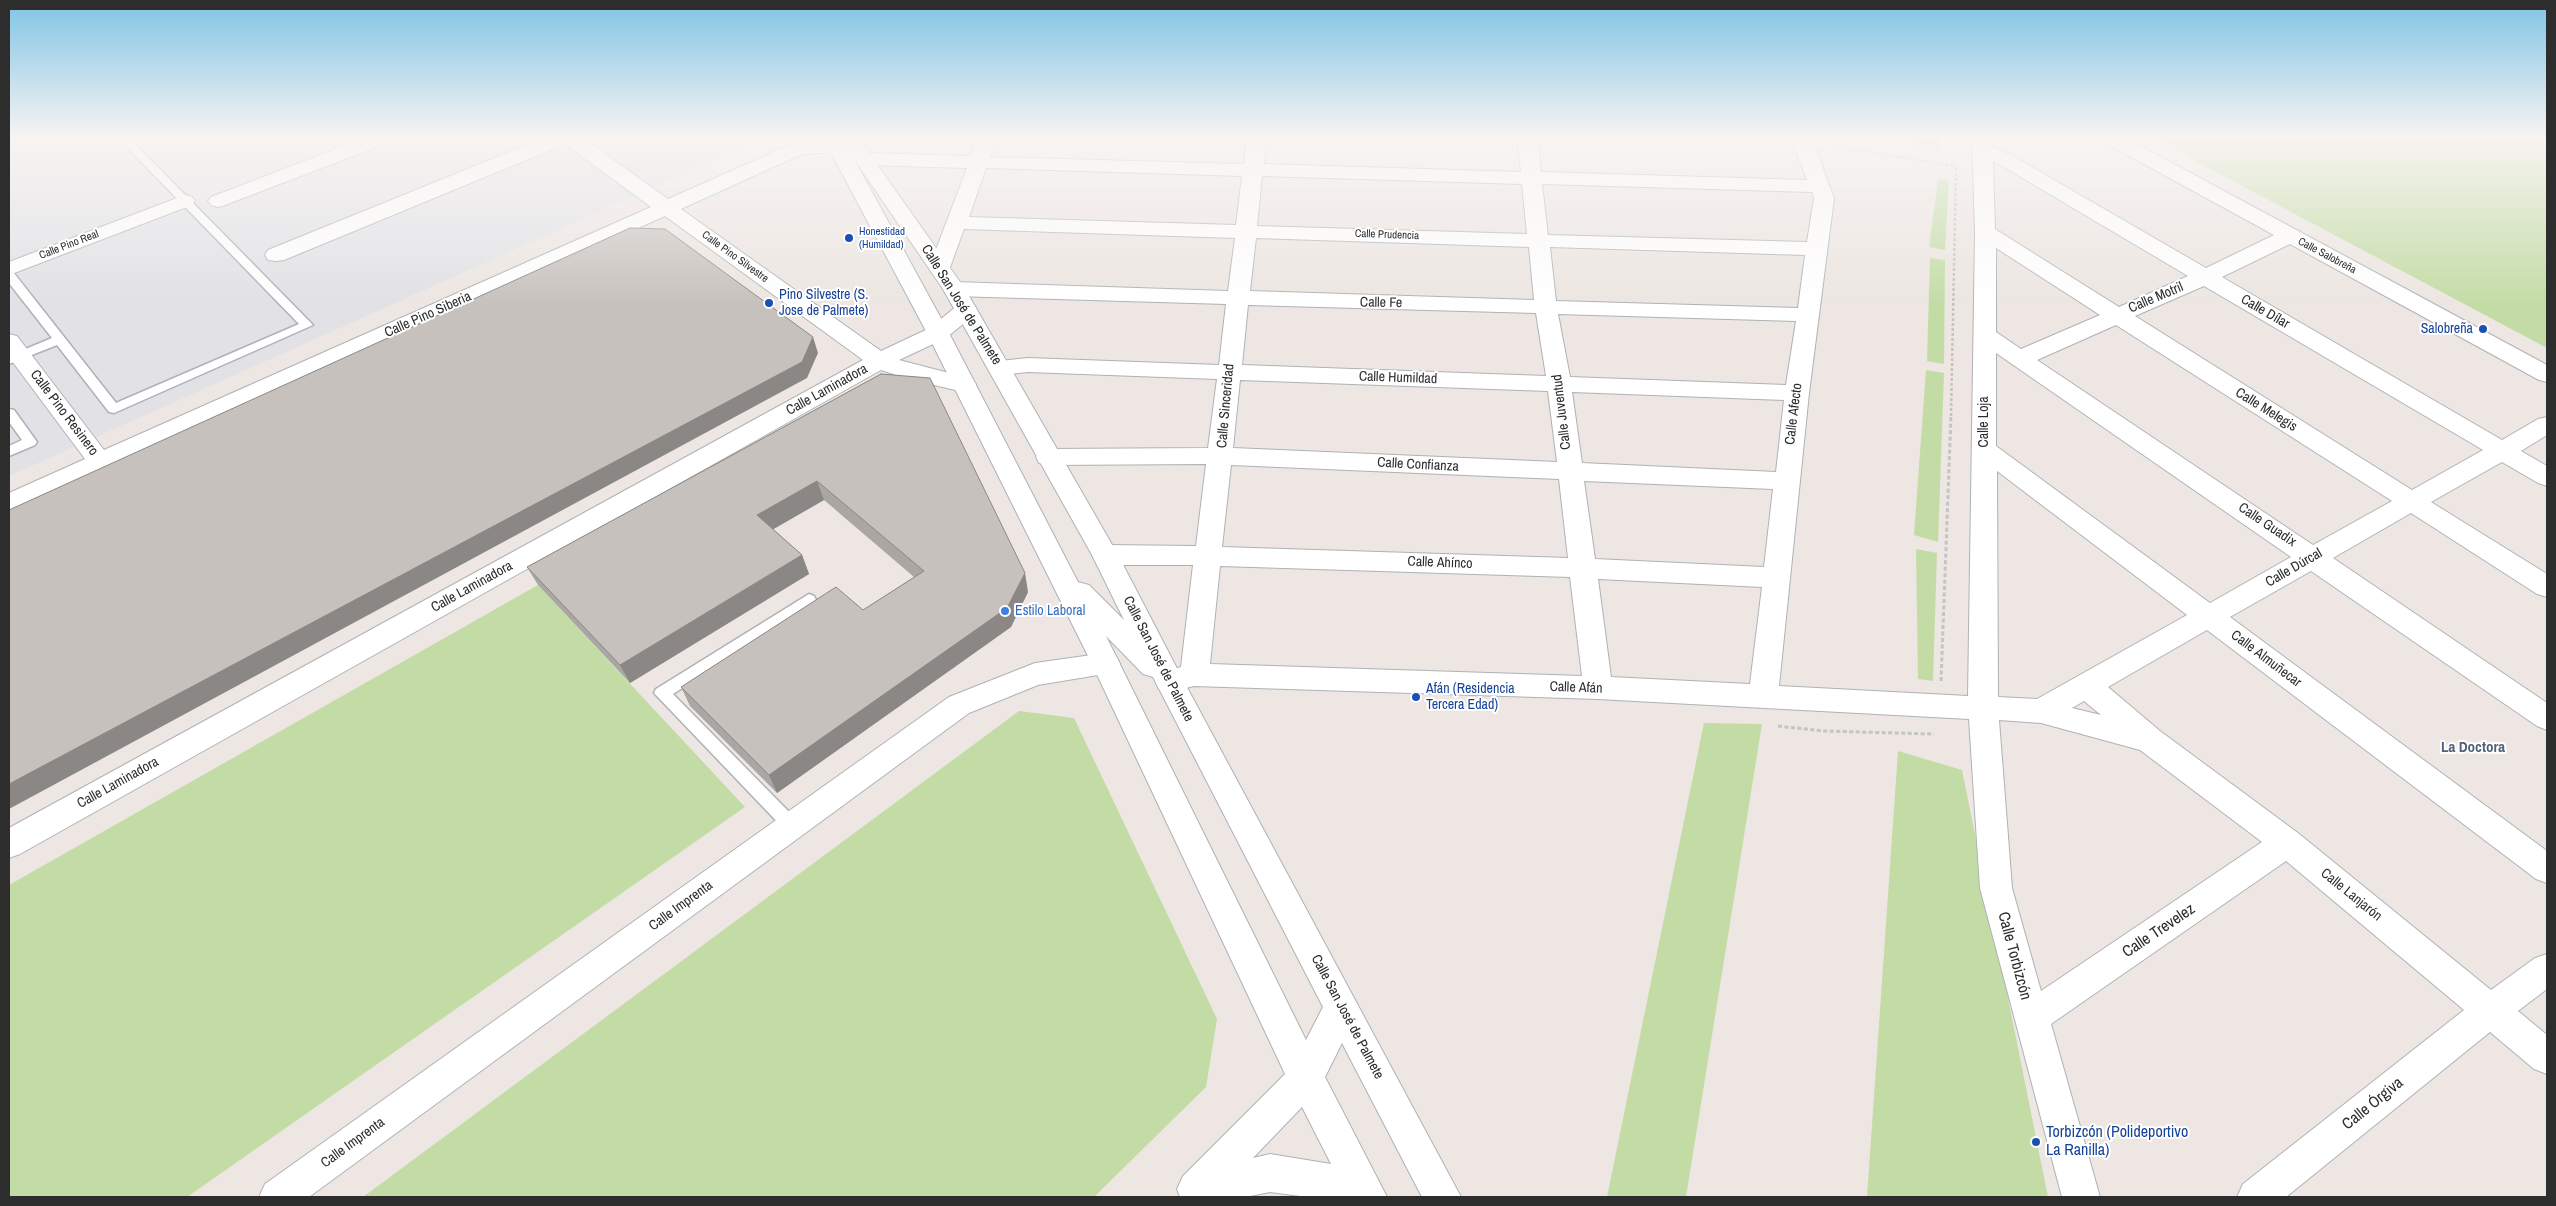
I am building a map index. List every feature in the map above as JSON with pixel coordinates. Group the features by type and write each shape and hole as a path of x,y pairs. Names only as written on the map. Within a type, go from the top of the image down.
{"street":[{"path":"218,201 241,192"},
{"path":"276,255 429,192"},
{"name":"Calle Pino Silvestre","path":"645,192 878,362 908,372 964,384"},
{"name":"Calle Pino Siberia","path":"9,503 702,192"},
{"path":"869,192 938,333 1106,664 1306,1078 1368,1197"},
{"name":"Calle San José de Palmete","path":"888,192 954,288 1105,555 1182,678 1341,1006 1442,1197"},
{"path":"940,268 968,192"},
{"name":"Calle Sinceridad","path":"1182,678 1208,556 1222,456 1228,372 1249,192"},
{"name":"Calle Juventud","path":"1534,192 1546,307 1559,383 1598,688"},
{"name":"Calle Afecto","path":"1763,696 1786,481 1824,198 1823,192"},
{"name":"Calle Loja","path":"1983,709 1985,335 1984,192"},
{"name":"Calle Dílar","path":"2061,192 2547,477"},
{"name":"Calle Salobreña","path":"2210,192 2547,375"},
{"name":"Calle Pino Real","path":"9,269 185,201"},
{"name":"Calle Prudencia","path":"957,223 1817,248"},
{"name":"Calle Melegis","path":"1985,232 2547,587"},
{"name":"Calle Motril","path":"2020,358 2205,277 2290,236"},
{"name":"Calle Fe","path":"954,288 1237,299 1808,316"},
{"name":"Calle Laminadora","path":"9,844 878,362 938,333 966,310"},
{"name":"Calle Guadix","path":"1985,335 2313,556 2547,718"},
{"name":"Calle Pino Resinero","path":"12,352 100,462"},
{"name":"Calle Humildad","path":"1000,368 1028,365 1797,393"},
{"name":"Calle Dúrcal","path":"2041,712 2547,425"},
{"name":"Calle Almuñecar","path":"1984,449 2547,870"},
{"name":"Calle Confianza","path":"1048,457 1222,456 1786,481"},
{"name":"Calle Ahínco","path":"1105,555 1208,556 1583,568 1776,578"},
{"path":"1059,572 1182,678"},
{"name":"Calle Afán","path":"1106,664 1182,678 1598,688 1983,709"},
{"name":"Calle Imprenta","path":"278,1197 959,705 1035,674 1106,664"},
{"name":"Calle Lanjarón","path":"2087,686 2149,740 2287,843 2547,1057"},
{"name":"Calle Lanjarón","path":"1983,709 2041,712 2149,740"},
{"name":"Calle Torbizcón","path":"1983,709 1996,888 2030,1018 2081,1197"},
{"name":"Calle Trevelez","path":"2030,1018 2287,843"},
{"name":"Calle Órgiva","path":"2256,1197 2490,1011 2547,969"},
{"path":"1192,1193 1306,1078 1341,1006"},
{"path":"1192,1193 1270,1173 1326,1181 1353,1197"}],"lane":[{"path":"9,275 114,409 307,325 176,192"},
{"path":"12,352 59,340"},
{"path":"9,413 30,442 9,451"},
{"path":"792,826 662,693 809,600"}],"path":[{"path":"1775,726 1824,731 1929,734 1937,733 1939,728 1951,411 1955,192"}],"shaded area":[{"path":"9,192 642,192 9,476"}],"green space":[{"path":"1936,192 1948,192 1945,250 1929,247"},
{"path":"2254,192 2547,192 2547,348"},
{"path":"1930,258 1945,260 1944,364 1927,361"},
{"path":"1926,370 1944,373 1938,542 1914,535"},
{"path":"1916,549 1937,553 1933,681 1918,679"},
{"path":"538,585 745,807 187,1197 9,1197 9,885"},
{"path":"1019,711 1074,718 1217,1019 1206,1087 1094,1197 363,1197"},
{"path":"1704,723 1762,724 1686,1197 1607,1197"},
{"path":"1898,751 1962,770 2048,1197 1867,1197"}],"building":[{"path":"630,228 665,229 813,337 802,362 9,784 9,510"},
{"path":"881,374 930,378 1025,573 1007,608 769,775 681,687 836,587 863,610 924,571 817,481 757,515 802,555 620,665 527,567"}],"place":[{"name":"Honestidad (Humildad)","path":"849,238"},
{"name":"Pino Silvestre (S. Jose de Palmete)","path":"769,303"},
{"name":"Salobreña","path":"2483,329"},
{"name":"Estilo Laboral","path":"1005,611"},
{"name":"Afán (Residencia Tercera Edad)","path":"1416,697"},
{"name":"Torbizcón (Polideportivo La Ranilla)","path":"2036,1142"}],"district":[{"name":"La Doctora","path":"2473,748"}]}
